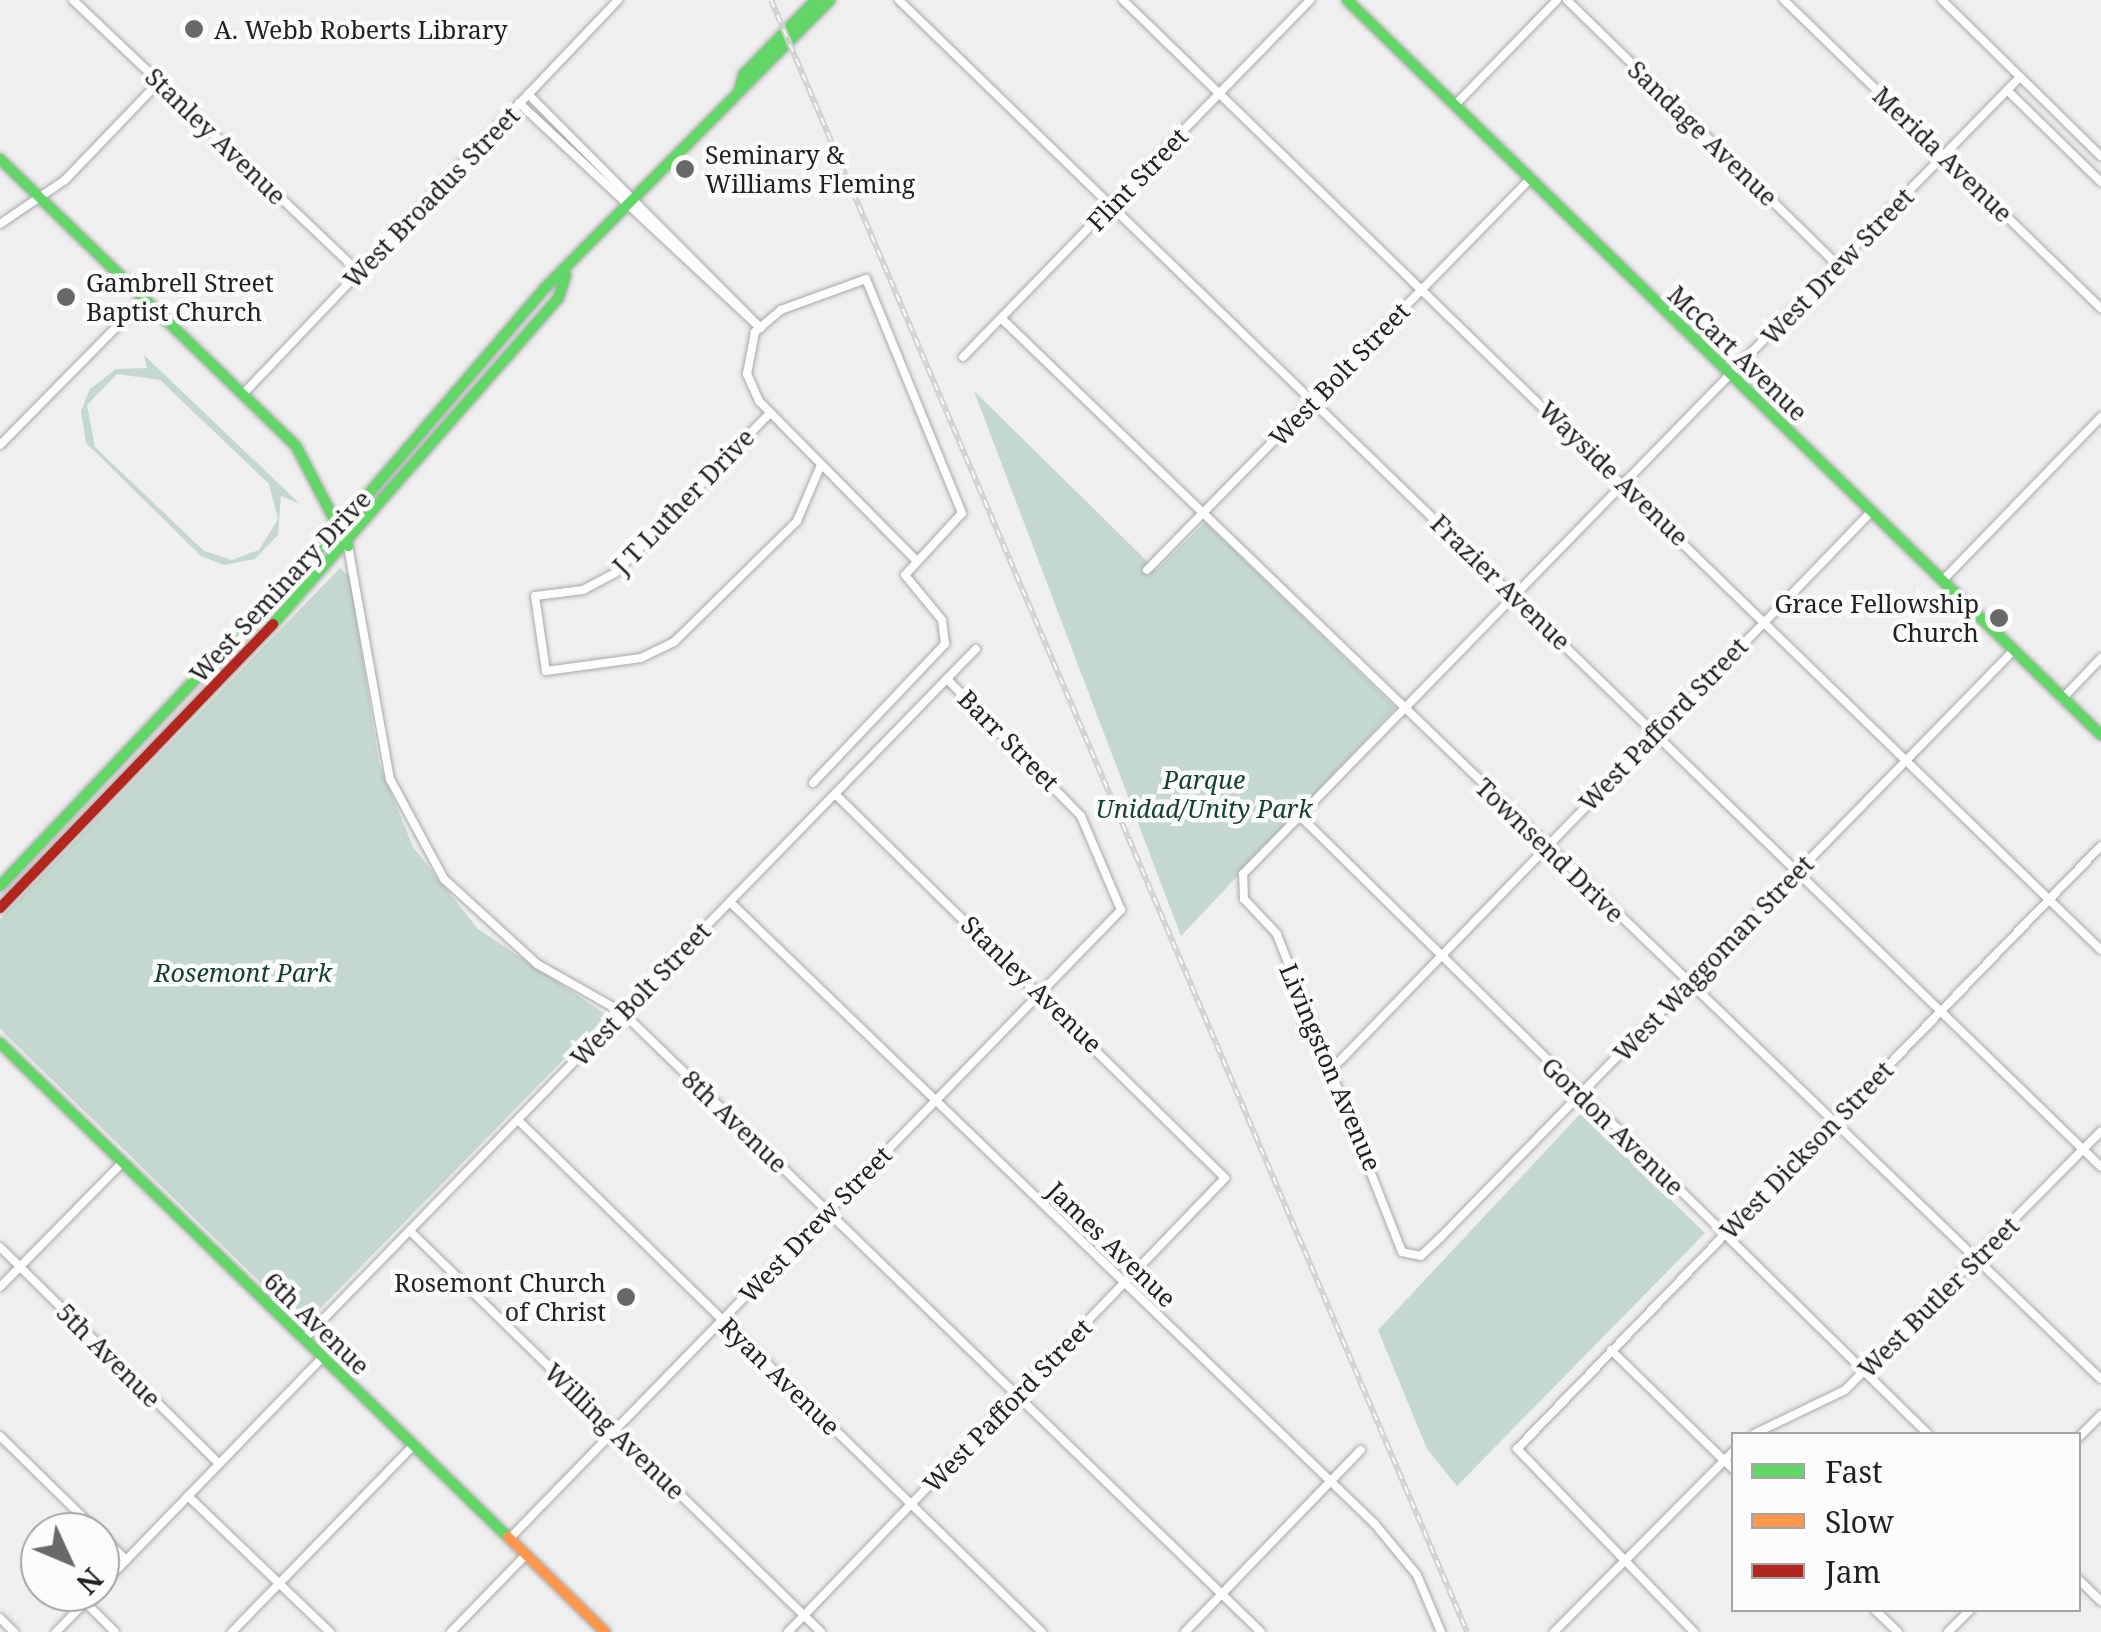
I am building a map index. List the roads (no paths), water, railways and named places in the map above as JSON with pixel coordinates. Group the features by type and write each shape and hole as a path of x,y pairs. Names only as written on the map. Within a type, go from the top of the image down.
{"main road":[{"name":"West Seminary Drive","path":"0,886 341,526 626,207 739,91 816,0"},
{"name":"West Seminary Drive","path":"739,91 755,85 830,0"},
{"name":"McCart Avenue","path":"1347,0 2101,735"},
{"path":"0,158 244,393 315,471 348,546"},
{"name":"West Seminary Drive","path":"0,908 348,546 558,299 566,274"},
{"path":"229,644 242,657"},
{"path":"75,806 88,819"},
{"name":"6th Avenue","path":"0,1043 605,1632"}],"street":[{"name":"Stanley Avenue","path":"73,0 359,272"},
{"name":"West Broadus Street","path":"244,393 618,0"},
{"name":"Frazier Avenue","path":"899,0 1658,732 2101,1167"},
{"name":"Wayside Avenue","path":"1123,0 1424,287 2101,950"},
{"name":"Flint Street","path":"963,357 1310,0"},
{"path":"1455,105 1557,0"},
{"name":"Sandage Avenue","path":"1567,0 1839,266"},
{"name":"Merida Avenue","path":"1784,0 2101,308"},
{"path":"1942,0 2101,156"},
{"name":"West Drew Street","path":"1239,886 1404,708 2020,77"},
{"path":"0,224 65,180 160,82"},
{"path":"2007,90 2101,182"},
{"path":"528,94 683,243 760,328"},
{"path":"519,103 674,253 760,328"},
{"name":"West Bolt Street","path":"1147,570 1530,178"},
{"path":"674,253 683,243"},
{"path":"813,783 945,644 942,620 907,583 914,558 962,513 866,279 814,303 781,310 760,328 746,374 770,413 914,558"},
{"path":"0,445 145,298"},
{"name":"Townsend Drive","path":"1001,318 2101,1380"},
{"name":"J T Luther Drive","path":"770,413 616,572 583,590 536,596 546,672 641,658 674,642 797,521 820,467"},
{"path":"1943,580 2101,418"},
{"name":"West Pafford Street","path":"1332,1069 1872,511"},
{"name":"8th Avenue","path":"348,546 383,754 413,834 485,924 622,1012 1261,1632"},
{"name":"West Bolt Street","path":"304,1339 976,649"},
{"name":"West Waggoman Street","path":"1409,1256 1440,1238 2013,651"},
{"path":"2062,698 2101,658"},
{"name":"Barr Street","path":"947,679 1081,816 1121,910"},
{"name":"Stanley Avenue","path":"835,794 1041,992 1225,1178"},
{"name":"Gordon Avenue","path":"1300,816 1440,958 1726,1232 1926,1432"},
{"name":"West Dickson Street","path":"1624,1563 1517,1456 1611,1350 2101,846"},
{"name":"Livingston Avenue","path":"1239,886 1276,934 1409,1256"},
{"name":"James Avenue","path":"730,902 1404,1554 1440,1632"},
{"name":"West Drew Street","path":"509,1539 1121,910"},
{"name":"Ryan Avenue","path":"518,1120 1042,1632"},
{"name":"West Butler Street","path":"1758,1432 1864,1373 2101,1130"},
{"path":"0,1287 122,1162"},
{"name":"West Pafford Street","path":"788,1632 1225,1178"},
{"name":"Willing Avenue","path":"410,1231 821,1632"},
{"name":"5th Avenue","path":"0,1247 219,1464"},
{"path":"1611,1350 1731,1467"},
{"path":"120,1566 323,1357"},
{"path":"2081,1435 2101,1415"},
{"path":"0,1436 78,1512"},
{"path":"232,1632 414,1445"},
{"path":"1185,1632 1361,1450"},
{"path":"1554,1632 1731,1454"},
{"path":"188,1496 330,1632"},
{"path":"120,1554 126,1560"},
{"path":"450,1632 526,1555"},
{"path":"1624,1563 1694,1632"},
{"path":"2081,1582 2101,1601"},
{"path":"56,1632 75,1612"},
{"path":"95,1612 115,1632"},
{"path":"1878,1612 1898,1632"},
{"path":"1948,1632 1968,1612"},
{"path":"0,1618 14,1632"}],"railway":[{"path":"771,0 1467,1632"}],"place":[{"name":"A. Webb Roberts Library","path":"194,29"},
{"name":"Seminary & Williams Fleming","path":"685,169"},
{"name":"Gambrell Street Baptist Church","path":"66,297"},
{"name":"Grace Fellowship Church","path":"1999,618"},
{"name":"Rosemont Church of Christ","path":"626,1297"}],"park label":[{"name":"Parque Unidad/Unity Park","path":"1204,794"},
{"name":"Rosemont Park","path":"243,972"}]}
